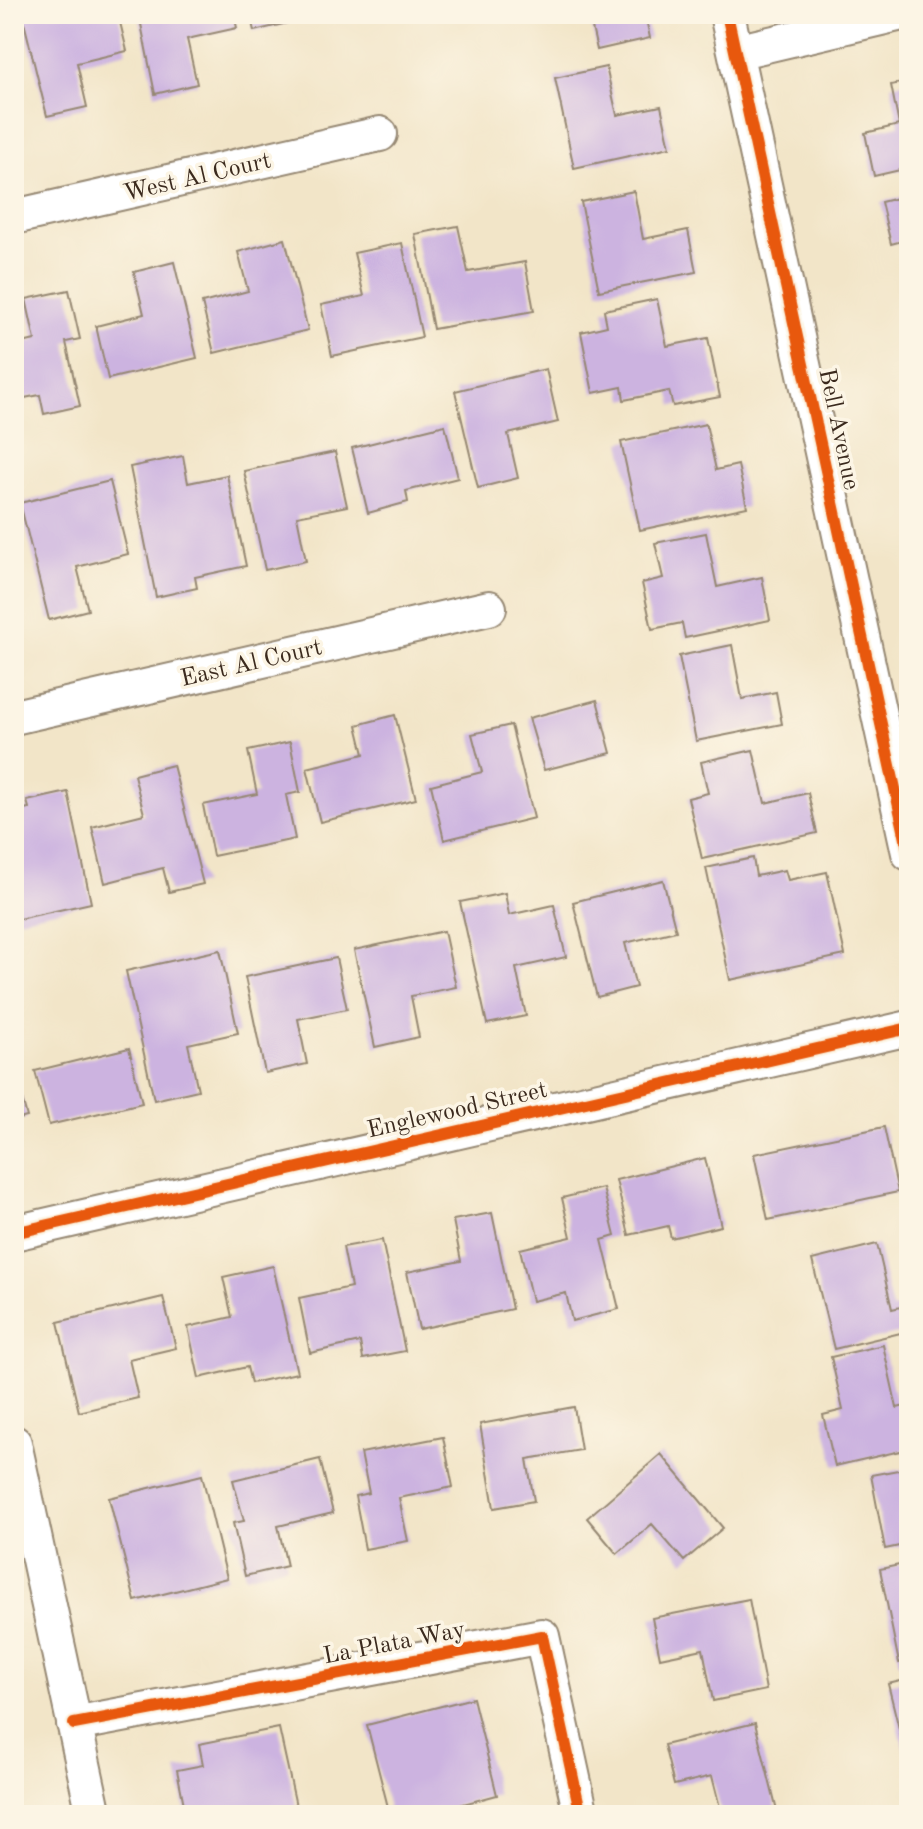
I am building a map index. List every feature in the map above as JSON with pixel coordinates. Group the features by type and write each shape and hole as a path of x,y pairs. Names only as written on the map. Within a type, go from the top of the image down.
{"street":[{"name":"Bell Avenue","path":"727,14 909,853"},
{"path":"736,52 898,14"},
{"name":"West Al Court","path":"14,217 380,134"},
{"name":"East Al Court","path":"14,717 489,608"},
{"name":"Englewood Street","path":"14,1233 909,1028"},
{"path":"14,1443 94,1815"},
{"name":"La Plata Way","path":"74,1724 542,1636 581,1815"}],"building":[{"path":"22,14 118,14 127,51 77,63 87,107 47,116"},
{"path":"139,14 234,14 237,28 187,39 197,84 155,94"},
{"path":"250,14 320,14 321,15 254,31"},
{"path":"589,14 645,14 650,38 597,50"},
{"path":"606,67 617,115 661,106 670,147 574,168 555,78"},
{"path":"909,81 909,168 874,176 865,133 899,125 891,85"},
{"path":"634,191 643,239 688,230 696,272 599,291 581,202"},
{"path":"909,195 908,267 902,241 891,244 881,202"},
{"path":"458,226 468,272 525,262 534,311 433,329 415,234"},
{"path":"285,239 308,330 214,353 202,303 248,291 238,252"},
{"path":"402,243 422,337 332,356 321,305 364,296 354,253"},
{"path":"174,262 197,358 108,379 96,326 144,314 134,272"},
{"path":"69,290 80,339 66,342 80,406 44,414 40,395 14,400 14,345 35,340 26,299"},
{"path":"657,299 667,346 708,338 720,397 673,406 669,391 624,400 622,387 593,393 581,332 607,326 604,310"},
{"path":"546,369 558,422 508,434 518,478 478,488 455,391"},
{"path":"706,424 716,470 738,465 747,507 640,530 621,442"},
{"path":"445,425 458,478 406,491 408,502 368,513 352,448"},
{"path":"335,452 347,506 297,516 306,561 265,570 244,471"},
{"path":"183,456 188,483 227,475 246,566 195,577 197,588 156,597 130,467"},
{"path":"110,481 128,554 77,567 88,610 49,620 20,503"},
{"path":"706,533 717,587 762,577 770,620 685,638 682,623 652,629 642,583 663,578 655,543"},
{"path":"732,645 742,699 776,692 782,724 696,741 679,656"},
{"path":"597,700 611,753 544,770 529,718"},
{"path":"395,715 416,799 320,822 307,768 364,754 357,725"},
{"path":"511,725 534,818 444,840 431,785 482,772 472,734"},
{"path":"290,742 300,792 286,795 295,839 213,856 203,805 257,794 248,751"},
{"path":"753,750 765,803 808,793 817,833 702,859 688,798 708,793 701,762"},
{"path":"173,765 203,884 169,892 163,868 105,883 92,827 144,814 134,775"},
{"path":"68,792 91,903 14,920 14,811 29,808 27,801"},
{"path":"753,858 756,876 785,870 788,880 827,872 845,955 730,980 706,868"},
{"path":"663,880 676,931 625,943 636,987 597,997 573,902"},
{"path":"505,893 509,915 554,905 566,957 516,968 526,1016 487,1024 460,902"},
{"path":"444,931 456,987 411,996 419,1037 375,1047 354,950"},
{"path":"220,950 238,1033 188,1044 198,1090 154,1100 126,971"},
{"path":"336,958 347,1009 298,1019 307,1064 265,1073 245,977"},
{"path":"129,1048 142,1103 49,1125 35,1071"},
{"path":"14,1071 27,1117 14,1120"},
{"path":"884,1127 898,1192 768,1220 754,1154"},
{"path":"705,1158 721,1226 671,1238 668,1226 629,1235 616,1180"},
{"path":"603,1188 615,1236 602,1240 619,1309 572,1321 566,1293 532,1301 520,1249 571,1237 562,1198"},
{"path":"492,1213 512,1309 419,1329 407,1272 461,1261 453,1220"},
{"path":"382,1240 405,1351 363,1359 360,1342 310,1353 299,1298 351,1287 343,1247"},
{"path":"877,1244 892,1309 909,1305 909,1331 834,1349 812,1260"},
{"path":"273,1266 297,1373 251,1383 247,1367 199,1378 188,1327 232,1317 223,1277"},
{"path":"163,1297 176,1348 129,1359 138,1398 79,1412 58,1322"},
{"path":"883,1345 897,1408 909,1405 909,1449 835,1466 823,1415 843,1410 831,1357"},
{"path":"574,1407 581,1450 527,1459 534,1501 494,1508 480,1424"},
{"path":"443,1437 453,1487 399,1498 408,1541 365,1549 355,1496 369,1493 361,1453"},
{"path":"661,1454 723,1528 684,1561 652,1524 617,1554 587,1518"},
{"path":"320,1459 333,1513 278,1526 287,1566 245,1576 233,1523 244,1521 233,1480"},
{"path":"909,1468 909,1544 885,1549 871,1475"},
{"path":"202,1475 227,1578 135,1601 109,1498"},
{"path":"909,1563 909,1661 899,1663 880,1569"},
{"path":"749,1599 766,1690 713,1701 703,1649 660,1658 652,1618"},
{"path":"909,1679 909,1765 908,1765 888,1684"},
{"path":"473,1698 497,1795 422,1815 390,1815 367,1725"},
{"path":"755,1723 778,1815 722,1815 712,1776 674,1785 664,1745"},
{"path":"279,1728 298,1815 186,1815 177,1770 203,1765 199,1744"}],"cycle path":[{"path":"727,14 909,853"},
{"path":"14,1233 909,1028"},
{"path":"74,1724 542,1636 581,1815"}]}
